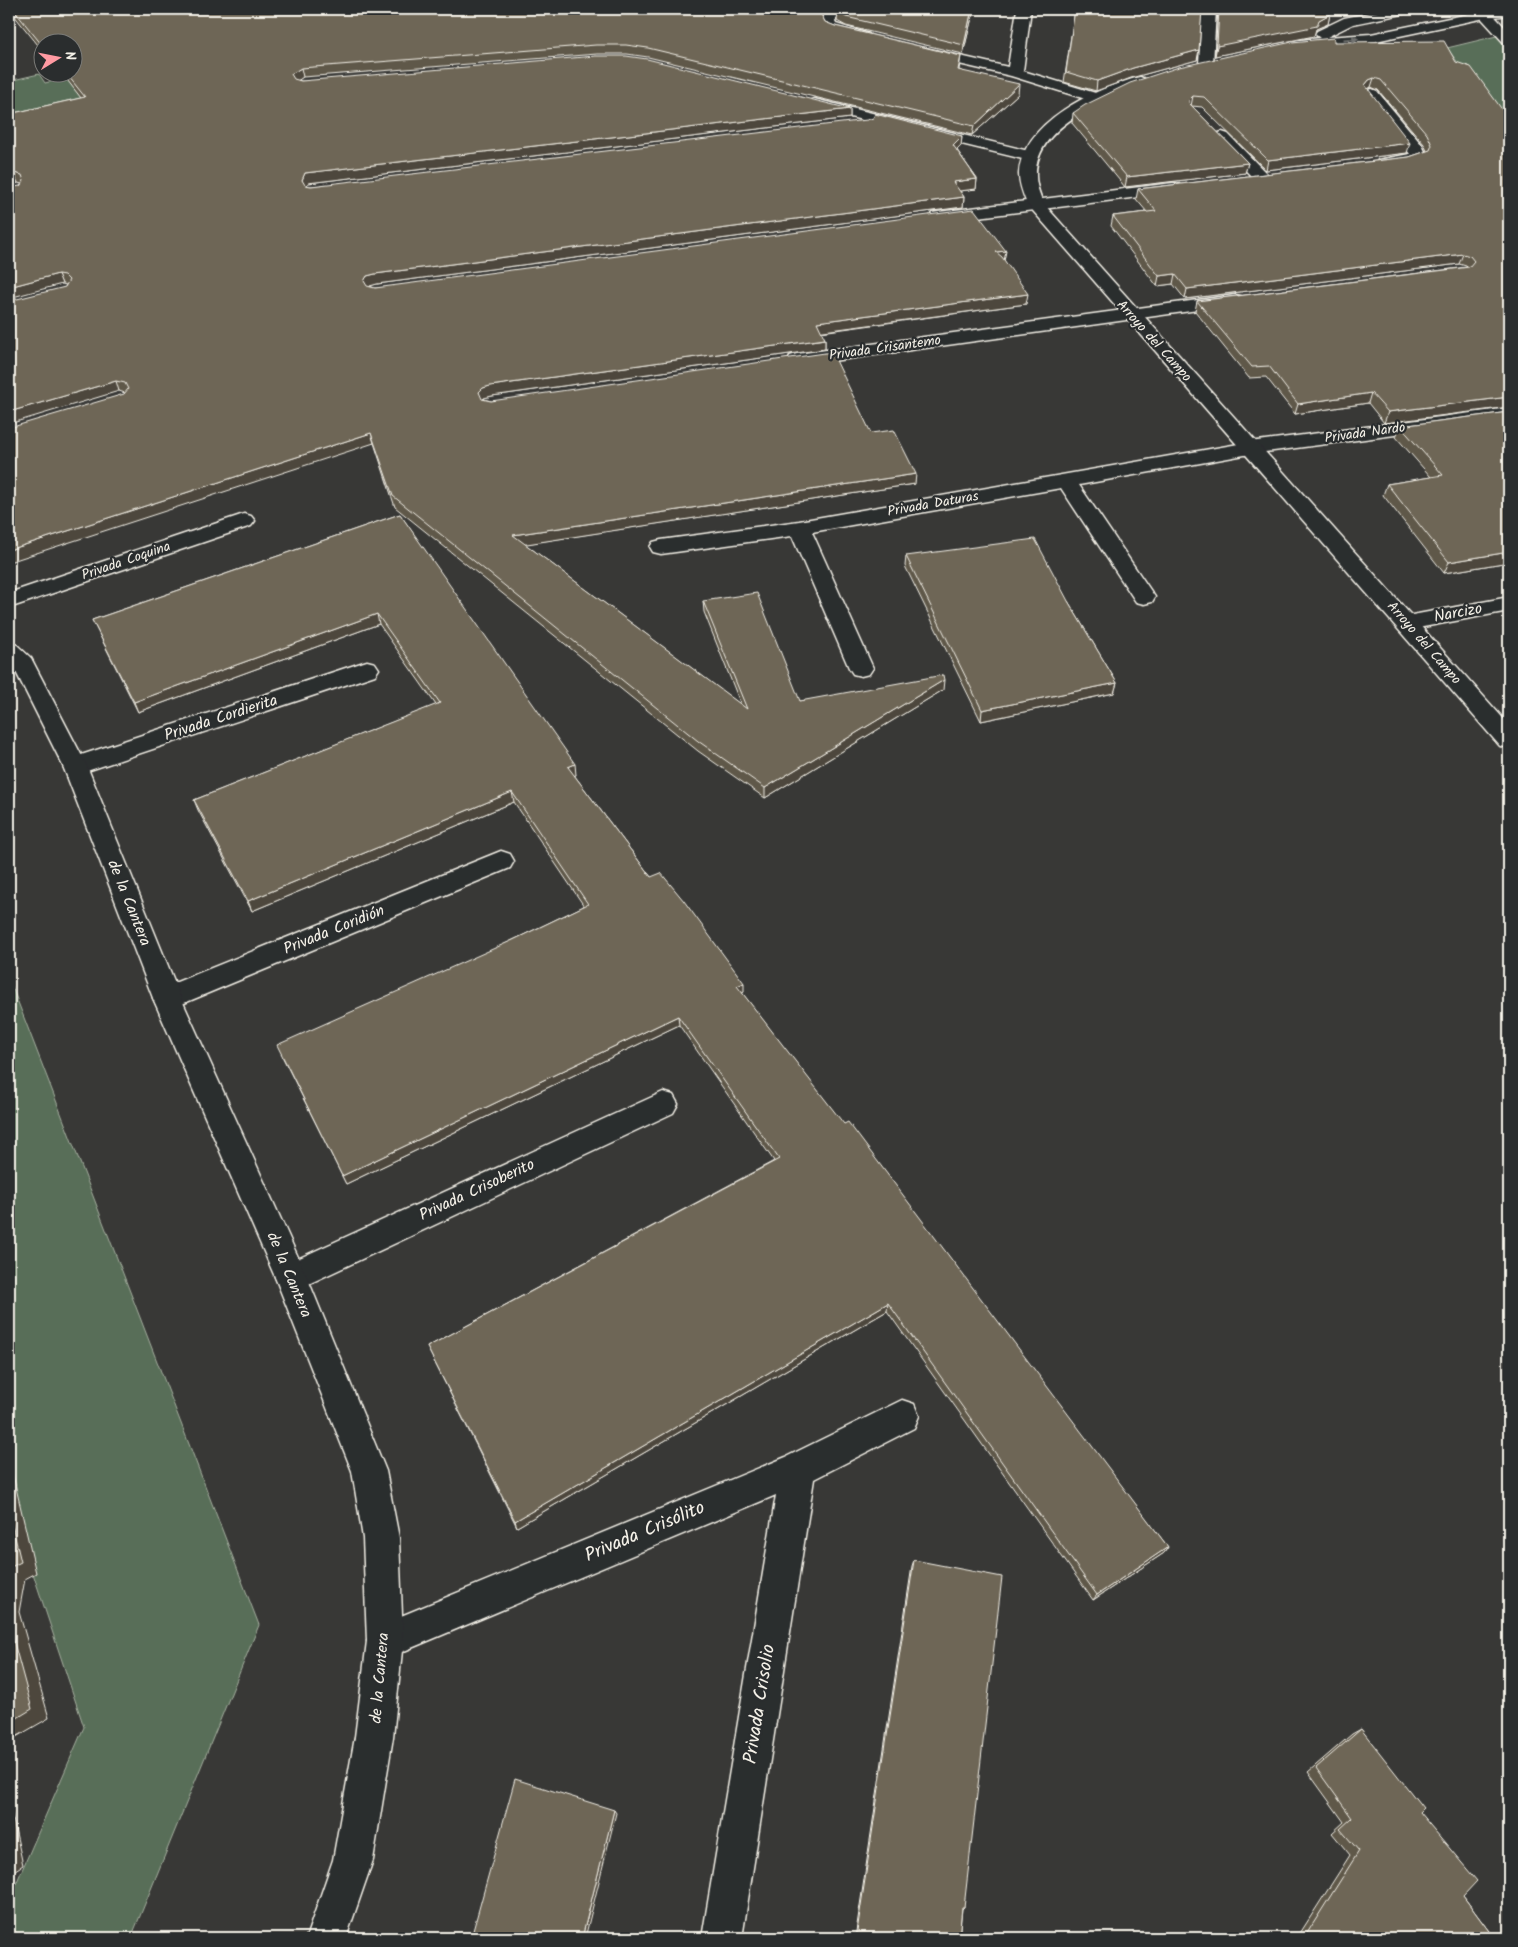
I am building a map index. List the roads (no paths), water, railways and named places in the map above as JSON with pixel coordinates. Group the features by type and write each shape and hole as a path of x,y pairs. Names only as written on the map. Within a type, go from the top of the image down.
{"street":[{"path":"833,9 828,22 832,27 840,31 879,41"},
{"path":"1015,74 1024,9"},
{"path":"1206,64 1209,9"},
{"path":"1302,43 1349,21 1406,9"},
{"path":"1283,47 1302,43 1371,38 1482,12 1509,11"},
{"path":"1482,12 1509,40"},
{"path":"908,48 1015,74 1097,98"},
{"path":"1188,69 1226,60"},
{"name":"Arroyo del Campo","path":"1160,77 1133,84 1097,98 1065,117 1042,135 1031,156 1028,171 1029,187 1035,204 1129,313 1407,623 1509,740"},
{"path":"1367,165 1405,160 1419,156 1416,148 1372,94"},
{"path":"797,100 1031,156"},
{"path":"843,126 883,121"},
{"path":"1209,124 1261,177"},
{"path":"1242,180 1280,175"},
{"path":"922,219 1192,185"},
{"name":"Privada Crisantemo","path":"776,363 1256,297"},
{"name":"Privada Nardo","path":"1250,448 1509,414"},
{"name":"Privada Daturas","path":"661,547 799,528 1250,448"},
{"path":"1066,480 1144,597"},
{"name":"Privada Coquina","path":"9,601 244,521"},
{"path":"799,528 861,668"},
{"name":"Narcizo","path":"1407,623 1509,604"},
{"name":"de la Cantera","path":"9,650 23,664 75,766 166,998 291,1277 369,1471 381,1538 385,1641 374,1737 353,1860 326,1938"},
{"name":"Privada Cordierita","path":"75,766 368,669"},
{"name":"Privada Coridión","path":"166,998 501,861"},
{"name":"Privada Crisoberito","path":"291,1277 663,1104"},
{"name":"Privada Crisólito","path":"385,1641 798,1469 902,1416"},
{"name":"Privada Crisolio","path":"722,1938 798,1469"}]}
